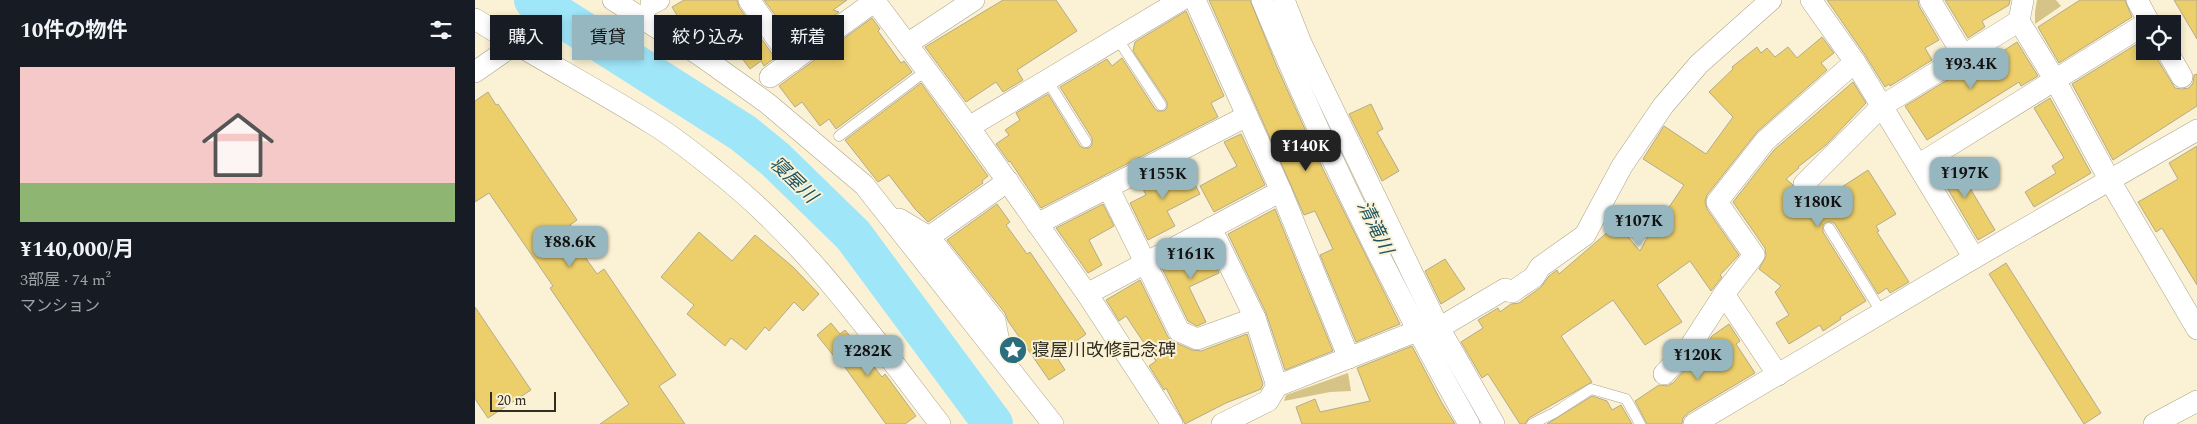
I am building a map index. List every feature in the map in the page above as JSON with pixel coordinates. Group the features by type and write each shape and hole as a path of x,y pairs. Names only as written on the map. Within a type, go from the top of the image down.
{"street":[{"path":"613,0 701,56 767,103 864,185 1053,424"},
{"path":"749,0 772,31"},
{"path":"844,23 875,0 1008,181 1087,294 1173,424"},
{"path":"907,44 974,0"},
{"path":"969,127 1181,0"},
{"path":"1195,0 1281,191 1349,358"},
{"path":"1262,0 1306,103 1417,332 1469,424"},
{"path":"1284,0 1301,43 1439,328 1494,424"},
{"path":"1439,328 1505,289 1512,292 1535,277 1540,267 1585,236 1622,166 1663,106 1699,64 1771,0"},
{"path":"1811,0 1855,62 1974,258"},
{"path":"1930,0 1963,55"},
{"path":"2023,0 2019,21 2055,80 2109,179 2197,329"},
{"path":"2137,0 2144,15"},
{"path":"475,18 490,28"},
{"path":"1804,184 1882,106 2019,21"},
{"path":"1918,165 2136,30"},
{"path":"475,72 492,60"},
{"path":"543,60 653,124 716,170 780,226 865,326 940,424"},
{"path":"770,77 793,60"},
{"path":"2172,60 2182,77"},
{"path":"1664,374 1691,345 1724,294 1753,255 1717,202 1765,142 1855,62"},
{"path":"1037,224 1247,116"},
{"path":"1695,424 2109,179 2197,131"},
{"path":"929,237 1008,181"},
{"path":"1108,187 1179,331 1197,339 1255,318"},
{"path":"1087,294 1281,191"},
{"path":"888,213 929,237 995,322 1003,359"},
{"path":"1211,228 1255,318 1277,386"},
{"path":"1724,294 1778,375"},
{"path":"1223,424 1268,401 1277,386 1417,332"},
{"path":"2154,424 2197,401"}],"lane":[{"path":"1117,38 1161,105"},
{"path":"839,136 927,70"},
{"path":"1047,80 1086,142"},
{"path":"1829,228 1882,313"},
{"path":"1532,424 1554,413 1591,389 1626,399 1640,424"}],"shaded area":[{"path":"2037,0 2056,0 2061,6 2035,24"},
{"path":"1348,373 1351,391 1330,392 1284,401 1286,395"}],"building":[{"path":"684,0 737,0 745,15 677,15 672,7"},
{"path":"764,0 847,0 833,10 839,12 835,15 775,15"},
{"path":"1003,0 1056,0 1077,31 1017,70 1023,80 1003,92 996,82 966,102 925,47"},
{"path":"1209,0 1250,0 1277,67 1322,167 1400,324 1356,342 1320,255 1333,249 1315,211 1304,215"},
{"path":"1827,0 1918,0 1919,6 1939,40 1925,48 1932,60 1890,86 1889,84 1885,87"},
{"path":"1945,0 2010,0 2009,5 1982,21 1985,27 1968,38"},
{"path":"2080,0 2125,0 2132,17 2059,63 2038,27"},
{"path":"2174,0 2197,0 2197,39"},
{"path":"1186,11 1224,96 1211,103 1218,117 1041,208 1010,161 996,144 1009,135 1005,130 1020,120 1016,113 1048,94 1080,146 1089,148 1092,145 1092,138 1060,87 1107,59 1112,66 1122,58 1155,109 1164,111 1167,108 1167,102 1133,51 1135,42"},
{"path":"872,18 880,29 878,31 901,63 904,61 912,72 836,129 829,119 820,126 802,102 795,107 779,86 815,60 844,60 844,38"},
{"path":"1822,37 1834,53 1821,63 1827,70 1757,132 1707,195 1705,202 1707,209 1739,255 1720,275 1722,277 1711,291 1690,261 1657,285 1682,322 1645,345 1613,300 1561,336 1592,382 1529,418 1525,424 1520,424 1488,374 1482,378 1461,342 1483,328 1478,320 1498,308 1500,312 1511,304 1519,303 1541,287 1549,276 1557,270 1559,274 1617,224 1640,251 1655,223 1657,225 1684,185 1643,159 1664,126 1706,154 1733,117 1709,92 1733,69 1732,67 1757,47 1761,53 1767,48 1775,57 1788,47 1797,58"},
{"path":"762,40 772,54 772,60 764,66 761,61 750,69 743,60 762,60"},
{"path":"2017,42 2038,76 2021,86 2019,82 1927,140 1905,106 1998,49 2000,53"},
{"path":"2136,45 2136,60 2158,60 2175,88 2189,88 2193,83 2194,75 2197,74 2197,106 2113,160 2072,84"},
{"path":"1853,82 1866,103 1826,145 1786,179 1792,184 1796,193 1807,196 1814,201 1826,193 1828,196 1868,170 1896,214 1876,226 1879,231 1877,232 1909,282 1890,293 1887,288 1878,294 1835,224 1826,222 1823,225 1823,232 1866,301 1840,317 1841,319 1823,331 1820,325 1789,344 1776,323 1789,315 1775,292 1781,286 1759,269 1766,256 1765,248 1733,202 1774,150"},
{"path":"921,83 988,176 982,181 983,183 928,222 915,209 889,175 878,182 845,140"},
{"path":"488,92 577,220 570,225 583,244 578,247 597,274 604,269 676,375 659,386 685,424 600,424 629,404 550,288 553,286 489,193 475,202 475,101"},
{"path":"2050,98 2091,173 2034,207 2025,192 2056,173 2052,166 2064,158 2034,108"},
{"path":"1371,104 1383,129 1377,132 1399,171 1382,181 1349,114"},
{"path":"1241,134 1265,185 1214,212 1200,186 1237,166 1224,142"},
{"path":"2197,146 2197,285 2162,228 2156,232 2138,202 2178,179 2169,163"},
{"path":"1952,158 1995,230 1978,240 1936,169"},
{"path":"1183,163 1200,194 1167,211 1175,226 1148,240 1130,203 1146,195 1141,185"},
{"path":"997,204 1010,222 1006,225 1027,254 1030,252 1086,334 1056,356 1065,370 1049,380 1008,321 1005,313 947,240"},
{"path":"1103,204 1114,226 1089,240 1102,265 1088,273 1056,228"},
{"path":"1275,209 1333,351 1285,370 1266,313 1228,234"},
{"path":"699,232 732,261 755,235 793,267 819,294 803,311 794,302 769,331 765,327 746,350 731,338 725,346 687,314 694,305 661,277"},
{"path":"1206,245 1219,273 1189,287 1206,322 1197,326 1188,321 1162,268"},
{"path":"1445,259 1465,289 1441,304 1425,271"},
{"path":"2006,263 2101,413 2084,424 1989,274"},
{"path":"1140,280 1168,337 1174,342 1192,350 1201,351 1247,334 1263,384 1261,389 1226,403 1185,424 1166,388 1164,390 1149,366 1156,361 1126,316 1119,321 1106,300"},
{"path":"475,307 531,390 488,418 475,399"},
{"path":"831,323 840,334 845,330 882,377 885,374 916,416 905,424 886,424 839,359 837,360 817,335"},
{"path":"1729,324 1740,341 1736,344 1755,373 1688,413 1683,418 1682,424 1647,424 1635,401 1659,385 1667,386 1673,383 1703,349 1711,344 1709,340 1712,336"},
{"path":"1412,346 1455,424 1302,424 1296,407 1315,399 1320,412 1370,401 1357,368"},
{"path":"1592,396 1607,401 1612,410 1621,405 1632,424 1547,424"}],"waterway":[{"name":"寝屋川","path":"534,0 743,133 775,159 853,235 993,424"}],"place":[{"name":"寝屋川改修記念碑","path":"1013,350"}],"water label":[{"name":"清滝川","path":"1376,227"}]}
